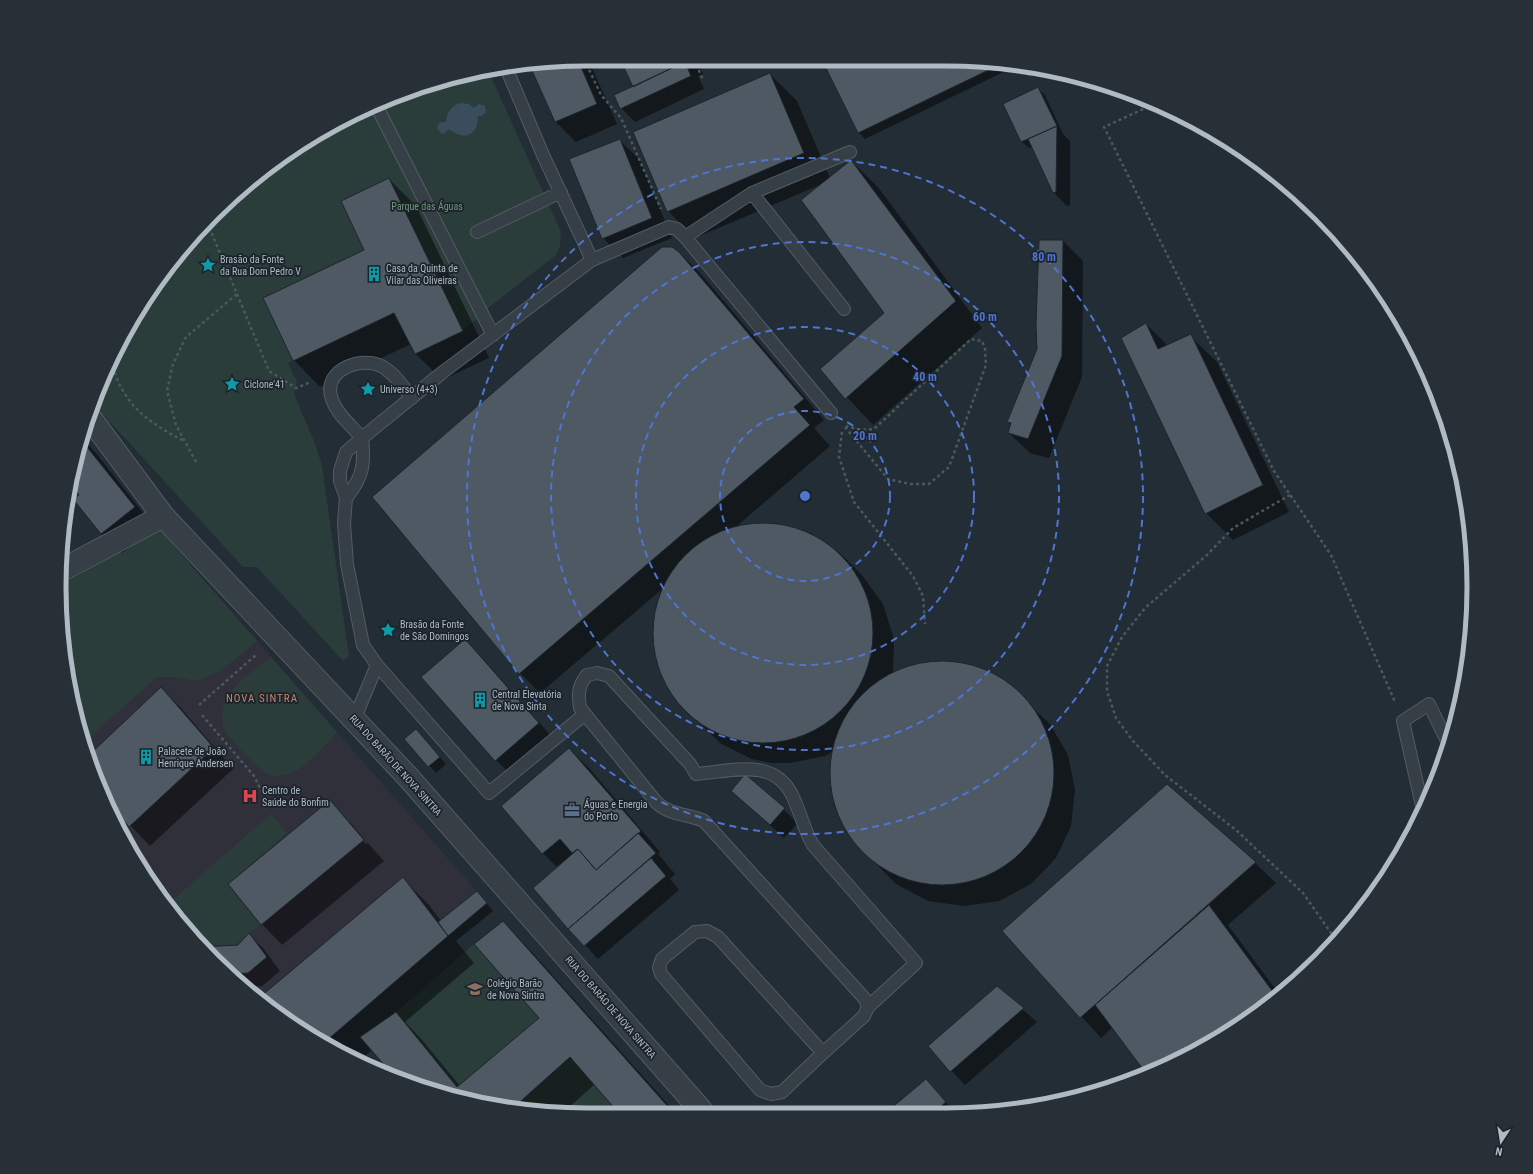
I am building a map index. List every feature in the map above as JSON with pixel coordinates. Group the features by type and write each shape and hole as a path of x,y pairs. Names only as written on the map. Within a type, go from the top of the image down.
{"street":[{"name":"RUA DO BARÃO DE NOVA SINTRA","path":"93,422 163,516 413,783 699,1108"},
{"path":"67,568 163,516"}],"lane":[{"path":"508,72 592,260"},
{"path":"379,110 493,335"},
{"path":"685,237 752,193 850,152"},
{"path":"477,232 561,192"},
{"path":"752,193 844,309"},
{"path":"585,714 489,793 377,666 363,645 347,564 344,523 346,498 340,481 342,464 346,452 443,372 592,260 669,227 677,229 685,237 831,413"},
{"path":"346,498 357,484 362,473 364,458 362,438 337,409 331,396 330,388 333,379 341,370 352,364 374,364 383,366 391,372 412,398"},
{"path":"354,720 377,666"},
{"path":"823,1053 718,937 707,932 695,932 662,959 660,967 661,974 760,1090 771,1094 782,1092 864,1016 868,1007 916,963 813,845 804,831 797,806 785,782 778,776 767,772 750,769 696,774 690,764 609,676 597,673 587,675 580,683 578,695 580,708 663,809 704,821 865,999 868,1007"},
{"path":"1421,800 1403,721 1429,704 1445,736"}],"path":[{"path":"587,66 601,95 621,118 669,227"},
{"path":"697,66 703,80"},
{"path":"1028,72 1031,78"},
{"path":"1147,107 1104,127 1270,464 1331,555 1403,721"},
{"path":"210,228 269,371 296,388 309,382 330,388"},
{"path":"196,462 176,425 167,391 173,364 186,337 237,294"},
{"path":"971,339 982,341 985,348 986,365 949,467 929,484 910,484 888,479 843,425 861,430 874,429 971,339"},
{"path":"114,371 116,378 137,411 159,428 185,442"},
{"path":"843,425 839,442 839,457 854,502 913,576 923,596 925,624"},
{"path":"1290,495 1233,528 1207,555 1145,608 1122,636 1107,666 1107,691 1116,718 1133,741 1165,775 1236,830 1303,893 1333,936"},
{"path":"199,705 277,637"},
{"path":"202,715 254,776 262,792"}],"shaded area":[{"name":"Centro de Saúde do Bonfim","path":"160,530 487,903 328,1039 270,1000 243,979 195,931 154,876 136,848 120,817 94,754 76,689 70,655 66,582"}],"green space":[{"name":"Parque das Águas","path":"490,75 561,232 560,246 556,255 487,309 463,331 415,354 394,313 288,363 297,382 294,394 316,446 322,466 349,656 343,661 257,567 243,567 99,410 106,388 120,357 136,326 154,298 195,243 243,195 298,154 326,136 357,120 420,94 452,84"},
{"path":"160,530 257,641 221,671 196,681 176,677 157,677 89,738 76,689 70,655 66,582"},
{"path":"271,657 337,732 304,766 292,773 280,776 273,776 264,772 252,761 228,735 224,729 222,720 225,701 235,687"},
{"path":"271,814 287,833 228,884 261,925 249,933 238,945 211,947 195,931 172,901"},
{"path":"474,944 539,1018 457,1087 396,1012"},
{"path":"570,1057 614,1108 553,1107 518,1104"}],"water":[{"path":"460,103 469,104 474,108 479,104 485,106 486,112 482,116 478,116 476,128 469,134 460,135 449,129 444,134 441,133 437,128 440,122 446,122 447,115 450,110"}],"building":[{"path":"581,66 597,104 555,122 531,69"},
{"path":"623,66 671,66 672,68 633,87"},
{"path":"671,66 687,66 691,76 620,109 614,95 672,68"},
{"path":"825,66 946,66 992,68 858,133"},
{"path":"770,73 804,153 667,212 633,132"},
{"path":"1038,87 1057,126 1021,142 1003,104"},
{"path":"1057,126 1056,192 1053,193 1028,139"},
{"path":"620,139 652,218 602,239 569,159"},
{"path":"851,160 956,301 845,399 820,369 884,313 801,200"},
{"name":"Casa da Quinta de Vilar das Oliveiras","path":"389,178 463,331 415,354 394,313 293,361 263,298 364,250 341,201"},
{"path":"1039,240 1063,240 1062,356 1028,439 1008,433 1011,423 1007,422 1037,349 1036,325"},
{"path":"662,247 672,247 679,252 804,399 794,407 810,425 519,674 372,497"},
{"path":"1146,323 1158,349 1191,334 1263,485 1205,514 1121,338"},
{"path":"86,446 135,507 101,534 73,500 79,495 75,490"},
{"path":"752,523 774,523 795,527 805,531 824,541 841,555 855,572 865,591 871,611 873,633 871,655 865,675 855,694 841,711 824,725 795,739 774,743 752,743 731,739 711,730 693,718 678,703 666,685 657,665 653,644 653,622 657,601 666,581 678,563 693,548 711,536 731,527"},
{"name":"Central Elevatória de Nova Sinta","path":"465,639 539,723 495,761 421,677"},
{"path":"931,661 953,661 985,669 995,674 1013,686 1029,702 1046,730 1052,751 1054,773 1052,795 1046,816 1029,844 1013,860 985,877 953,885 931,885 899,877 889,872 871,860 855,844 838,816 830,784 830,762 838,730 843,720 855,702 871,686 899,669"},
{"name":"Palacete de João Henrique Andersen","path":"161,687 214,748 129,827 119,816 106,786 93,751"},
{"path":"416,729 440,757 428,767 404,739"},
{"path":"569,748 641,831 596,870 578,849 572,853 560,839 542,854 501,806"},
{"path":"745,774 785,808 770,825 731,791"},
{"path":"1167,784 1256,862 1080,1018 1002,931"},
{"path":"330,800 364,840 261,925 228,884"},
{"path":"638,833 656,853 568,929 533,888 578,849 596,870"},
{"path":"651,858 666,876 584,946 568,929"},
{"path":"403,877 448,936 328,1039 298,1020 263,995"},
{"path":"477,891 487,903 448,936 438,922"},
{"path":"1209,905 1273,992 1235,1020 1206,1038 1176,1054 1143,1069 1095,1005"},
{"path":"503,921 669,1108 614,1108 570,1057 518,1104 452,1090 386,1067 360,1037 396,1012 457,1087 539,1018 474,944"},
{"path":"249,933 267,957 248,973 238,974 211,947 238,945"},
{"path":"997,986 1024,1008 950,1072 928,1046"},
{"path":"926,1079 946,1102 938,1108 891,1108"}],"place":[{"name":"Brasão da Fonte da Rua Dom Pedro V","path":"208,265"},
{"name":"Casa da Quinta de Vilar das Oliveiras","path":"374,274"},
{"name":"Ciclone'41","path":"232,384"},
{"name":"Universo (4+3)","path":"368,389"},
{"name":"Brasão da Fonte de São Domingos","path":"388,630"},
{"name":"Central Elevatória de Nova Sinta","path":"480,700"},
{"name":"Palacete de João Henrique Andersen","path":"146,757"},
{"name":"Centro de Saúde do Bonfim","path":"250,796"},
{"name":"Águas e Energia do Porto","path":"572,810"},
{"name":"Colégio Barão de Nova Sintra","path":"475,989"}],"district":[{"name":"NOVA SINTRA","path":"262,698"}]}
